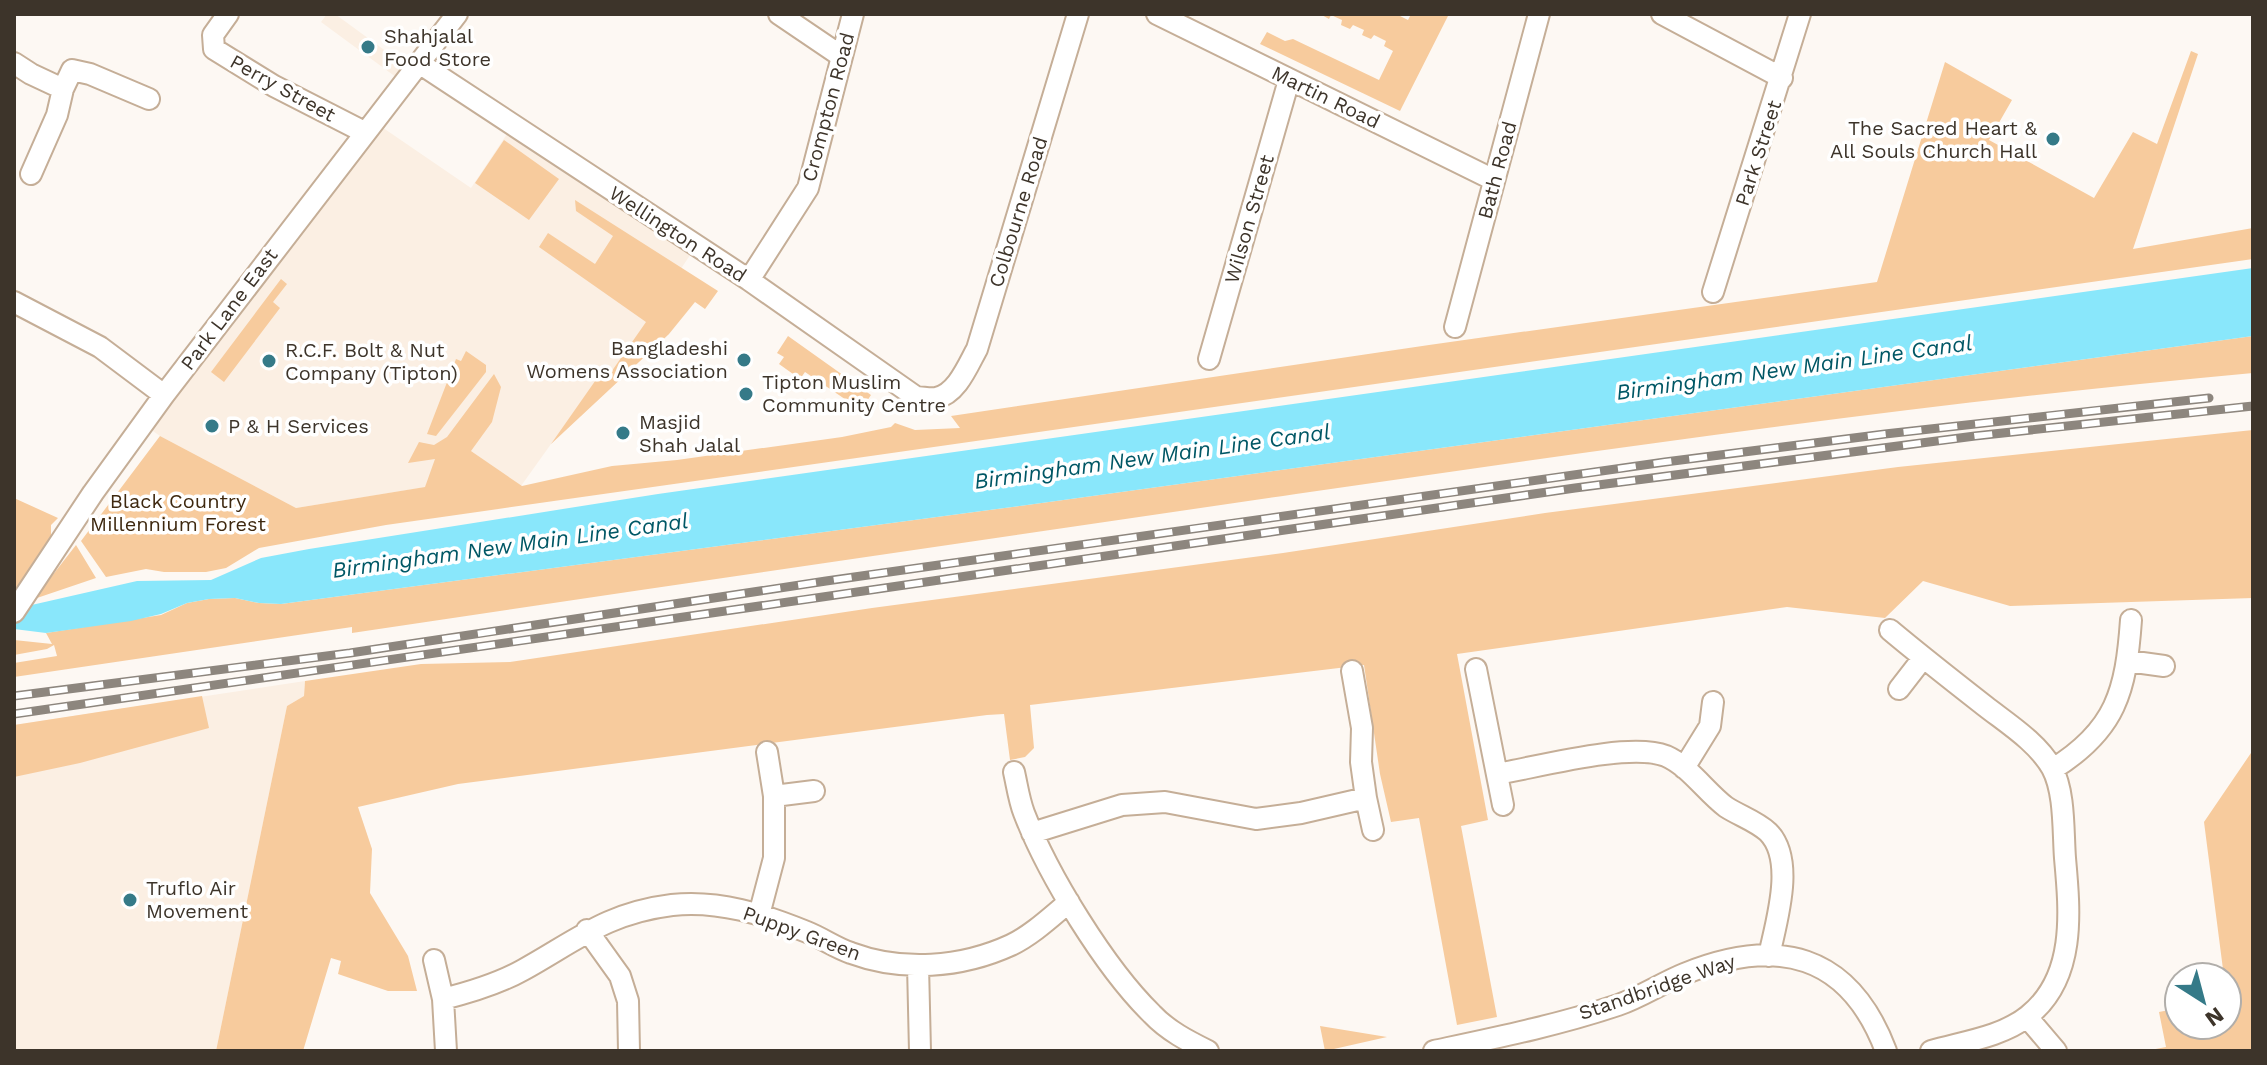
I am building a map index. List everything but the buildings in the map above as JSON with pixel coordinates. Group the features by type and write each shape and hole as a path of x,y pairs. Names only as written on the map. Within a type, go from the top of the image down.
{"street":[{"name":"Perry Street","path":"228,14 213,35 214,49 274,86 364,132"},
{"name":"Park Lane East","path":"14,612 93,493 164,395 457,14"},
{"path":"779,14 841,56"},
{"name":"Crompton Road","path":"749,280 808,188 853,14"},
{"name":"Colbourne Road","path":"938,398 951,390 965,373 977,349 1078,14"},
{"name":"Martin Road","path":"1157,14 1494,180"},
{"name":"Bath Road","path":"1455,327 1539,14"},
{"path":"1662,14 1782,78"},
{"name":"Park Street","path":"1713,292 1800,14"},
{"path":"14,63 63,89"},
{"name":"Wellington Road","path":"419,63 749,280 916,397 938,398"},
{"path":"31,174 57,115 63,89 72,70 90,74 149,99"},
{"name":"Wilson Street","path":"1209,359 1289,80"},
{"path":"14,302 100,347 164,395"},
{"path":"2053,769 2079,753 2105,725 2121,690 2128,661 2131,620"},
{"path":"1890,630 2032,743 2053,769 2059,794 2067,878 2068,939 2063,967 2052,990 2027,1017 1993,1034 1931,1051"},
{"path":"1899,689 1923,658"},
{"path":"2128,661 2164,666"},
{"path":"1476,669 1503,805"},
{"path":"1352,671 1362,728 1361,762 1373,830"},
{"path":"1684,768 1710,726 1713,702"},
{"path":"1497,774 1629,751 1665,756 1684,768 1727,808 1770,834 1778,848 1782,888 1769,956"},
{"path":"759,915 774,858 774,796 767,752"},
{"path":"1014,772 1032,833 1069,902 1133,994 1179,1036 1208,1051"},
{"path":"774,796 814,791"},
{"path":"1032,833 1122,805 1165,802 1256,819 1301,813 1366,798"},
{"name":"Puppy Green","path":"443,999 479,990 522,970 587,930 622,915 675,905 715,903 809,933 850,953 890,963 918,965 952,963 1013,944 1069,902"},
{"path":"587,930 620,976 628,1001 629,1051"},
{"name":"Standbridge Way","path":"1434,1051 1483,1046 1620,1005 1685,974 1733,957 1769,956 1809,962 1835,974 1856,994 1877,1027 1886,1051"},
{"path":"434,960 443,999 446,1051"},
{"path":"918,965 920,1051"},
{"path":"2027,1017 2056,1051"}],"shaded area":[{"path":"327,14 335,14 413,71 404,83 321,22"},
{"name":"R.C.F. Bolt & Nut Company (Tipton)","path":"373,121 471,188 513,125 696,246 671,284 669,334 551,444 521,486 471,451 426,487 296,508 143,424"},
{"name":"Truflo Air Movement","path":"305,681 304,696 287,706 216,1051 14,1051 14,725"}],"green space":[{"path":"1320,14 1396,14 1408,20 1411,14 1449,14 1400,111 1260,44 1267,32 1285,41 1293,39 1379,80 1393,51 1384,46 1386,41 1374,35 1371,39 1362,35 1364,30 1353,25 1350,29 1341,25 1342,20 1331,15 1329,19"},
{"path":"2191,51 2198,54 2133,249 2253,228 2253,259 386,525 259,548 226,568 206,572 146,569 106,577 81,541 160,436 296,508 425,487 435,459 408,463 419,442 434,445 447,437 494,374 501,387 492,422 471,451 522,486 612,466 842,437 891,427 895,423 915,430 960,428 951,416 1877,282 1945,62 2012,100 1989,140 2094,198 2133,132 2157,144"},
{"path":"504,140 559,179 529,220 475,183"},
{"path":"575,200 718,291 705,309 695,302 669,334 551,444 600,374 607,378 646,322 539,247 548,233 595,264 613,236 576,211"},
{"path":"281,279 287,284 273,302 280,308 224,382 211,372"},
{"path":"788,336 871,395 861,410 805,372 800,379 779,364 784,357 777,353"},
{"path":"2253,336 2253,373 1893,412 1654,443 352,633 352,627 14,677 14,663 57,656 54,645 14,655 14,640 52,644 46,633 161,615 187,603 209,599 235,598 281,604"},
{"path":"466,351 486,365 486,372 436,436 427,434 456,359 461,361"},
{"path":"2253,430 2253,598 2010,606 1923,581 1885,618 1787,607 1457,654 1488,820 1461,826 1497,1017 1457,1025 1419,818 1391,822 1380,774 1364,665 1030,705 1034,748 1025,757 1010,760 1004,714 987,715 458,784 358,807 372,849 370,893 408,956 417,991 388,991 338,974 341,961 331,958 303,1051 216,1051 287,706 304,696 305,681 421,664 510,662 1545,513 1898,467"},
{"name":"Black Country Millennium Forest","path":"14,498 58,518 51,525 51,536 14,596"},
{"path":"76,545 96,578 34,599"},
{"path":"202,696 209,728 80,763 14,777 14,725"},
{"path":"2253,750 2253,1051 2145,1051 2166,1047 2165,1041 2243,1041 2243,961 2222,961 2204,822"},
{"path":"2163,1011 2163,1032 2159,1012"},
{"path":"1320,1026 1387,1037 1325,1051"}],"water":[{"name":"Birmingham New Main Line Canal","path":"2253,268 2253,336 281,604 235,598 209,599 131,621 46,633 14,629 14,609 137,581 211,580 261,558 309,549 658,494"}],"railway":[{"path":"14,696 350,653 826,581 1665,462 2209,398"},
{"path":"14,714 1575,488 1975,436 2253,406"}],"place":[{"name":"Shahjalal Food Store","path":"368,47"},
{"name":"The Sacred Heart & All Souls Church Hall","path":"2053,139"},
{"name":"Bangladeshi Womens Association","path":"744,360"},
{"name":"R.C.F. Bolt & Nut Company (Tipton)","path":"269,361"},
{"name":"Tipton Muslim Community Centre","path":"746,394"},
{"name":"P & H Services","path":"212,426"},
{"name":"Masjid Shah Jalal","path":"623,433"},
{"name":"Truflo Air Movement","path":"130,900"}]}
